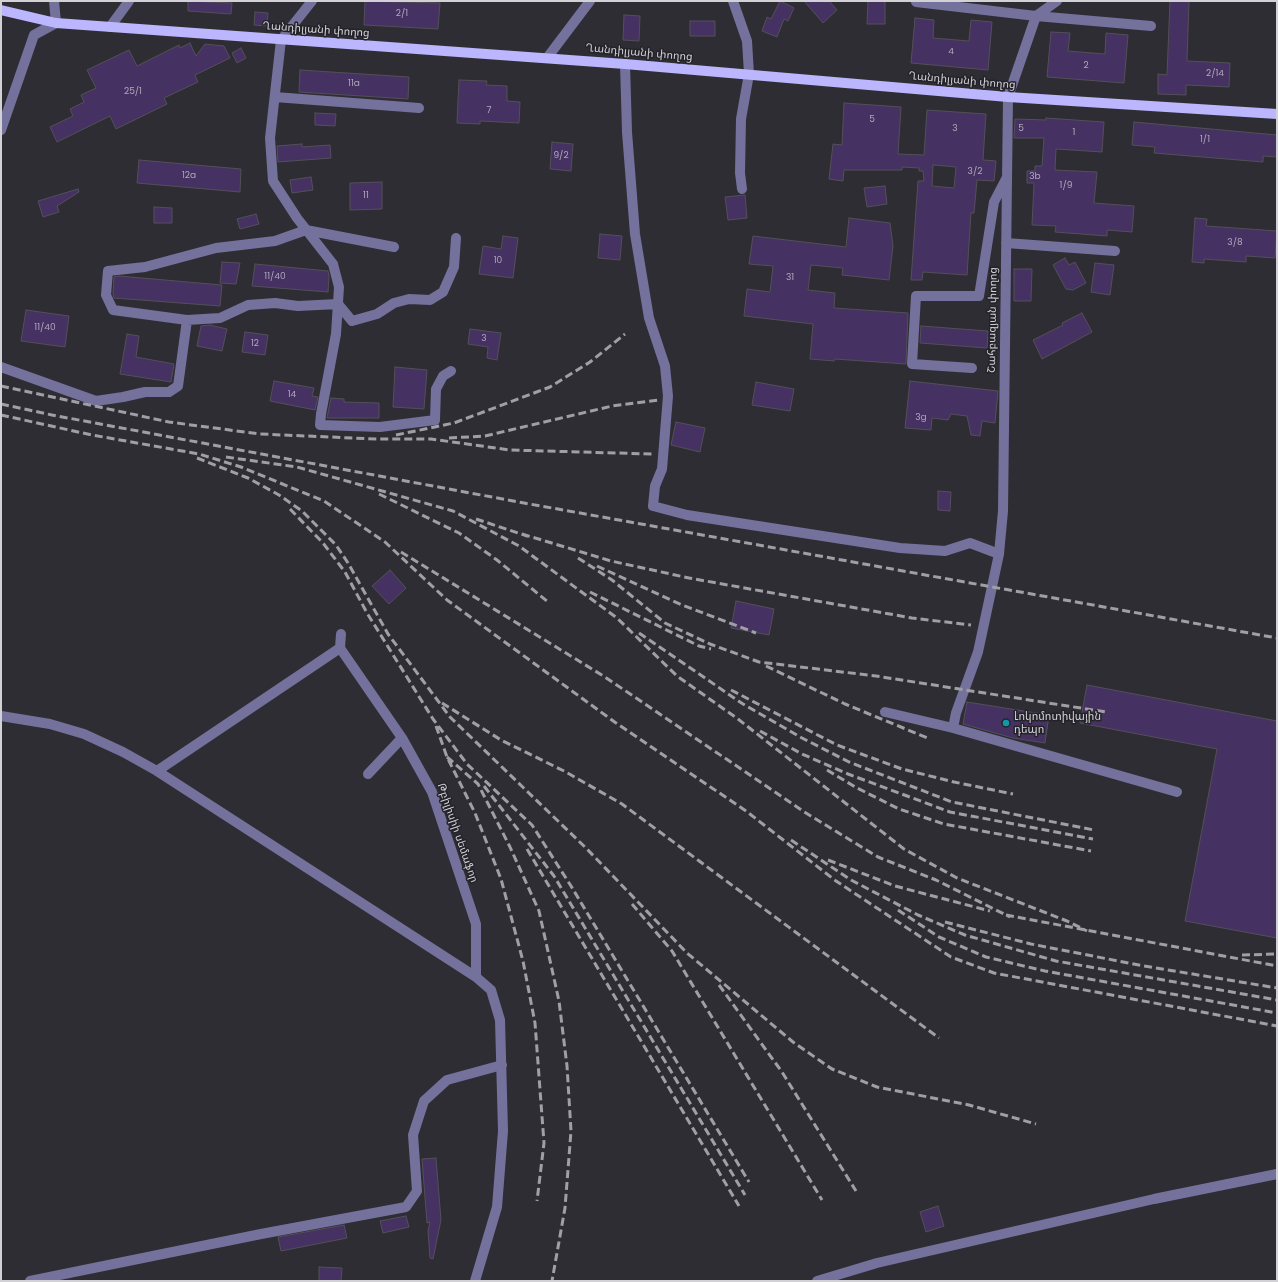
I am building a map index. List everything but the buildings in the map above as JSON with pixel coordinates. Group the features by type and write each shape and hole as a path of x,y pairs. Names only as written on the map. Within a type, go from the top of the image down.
{"main road":[{"name":"Ղանդիլյանի փողոց","path":"1,10 56,23 625,64 1008,97 1277,114"}],"street":[{"path":"1,130 34,35 56,23 54,1"},
{"path":"110,27 129,1"},
{"path":"312,1 281,40 270,138 273,181 306,230 333,264 339,287 336,334 320,414 320,426 380,427 435,420 436,389 443,376 451,371"},
{"path":"547,58 590,1"},
{"path":"733,1 747,41 749,74 741,119 740,173 742,189"},
{"path":"1036,16 1057,1"},
{"path":"916,2 1036,16 1151,26"},
{"name":"Շահբազյան փողոց","path":"954,728 956,713 978,652 999,554 1003,511 1008,97 1036,16"},
{"path":"625,64 627,132 635,234 649,318 664,366 668,396 662,469 655,486 653,506 687,515 900,548 945,551 970,544 999,554"},
{"path":"275,97 419,108"},
{"path":"972,368 912,364 916,296 979,296 994,202 1007,178"},
{"path":"338,304 298,306 275,303 248,305 220,318 187,320 113,310 106,295 108,271 145,267 216,248 275,241 306,230 394,247"},
{"path":"338,304 352,321 378,314 394,302 409,299 430,300 443,292 454,267 456,238"},
{"path":"1006,243 1115,251"},
{"path":"1,366 96,400 124,397 145,392 169,392 178,386 187,320"},
{"path":"158,771 340,648 341,634"},
{"name":"Թբիլիսիի սեմաֆոր","path":"340,648 402,738 432,792 476,924 476,977"},
{"path":"885,712 954,728 1177,792"},
{"path":"1,716 50,724 84,734 123,752 158,771 476,977 491,990 500,1020 502,1131 497,1207 476,1281"},
{"path":"368,774 402,738"},
{"path":"30,1281 261,1234 406,1207 417,1191 413,1135 424,1101 447,1080 502,1065"},
{"path":"818,1281 877,1263 1154,1199 1277,1174"}],"railway":[{"path":"396,435 454,423 550,387 590,362 625,334"},
{"path":"1,386 169,422 260,434 376,439 431,439 510,450 652,454"},
{"path":"449,438 485,436 612,406 659,400"},
{"path":"1,404 52,415 524,503 1277,638"},
{"path":"1,415 92,435 199,454 241,467 324,501 385,542 447,600 616,723 746,811 836,881 951,957 994,973 1277,1026"},
{"path":"226,457 297,467 453,511 519,546 617,618 677,676 738,719 904,849 957,878 1067,921 1087,931"},
{"path":"197,458 248,478 279,495 302,511 336,545 348,563 388,634 450,717 586,848 687,953 793,1042 832,1069 877,1087 969,1105 1036,1124"},
{"path":"379,494 459,533 497,560 548,602"},
{"path":"290,509 323,543 345,572 367,613 433,719 467,764 532,825 571,886 749,1182"},
{"path":"476,519 527,536"},
{"path":"522,534 611,561 689,578 912,618 971,625"},
{"path":"401,552 605,677 806,813 878,857 936,880 1010,917"},
{"path":"578,558 612,580 665,623 710,644 759,662 876,676 1106,712"},
{"path":"597,566 682,605 756,633"},
{"path":"590,592 699,646 711,649"},
{"path":"639,633 743,704 802,738 849,762 952,802 1094,830"},
{"path":"766,666 845,704 930,739"},
{"path":"731,690 837,745 902,769 954,782 1013,794"},
{"path":"442,703 501,740 564,771 622,804 939,1038"},
{"path":"436,726 447,757 475,813 501,879 523,961 535,1023 544,1143 537,1201"},
{"path":"760,731 802,754 848,774 950,812 1093,839"},
{"path":"447,757 478,784 510,847 539,911 559,1001 567,1066 571,1131 565,1208 552,1281"},
{"path":"827,770 857,788 899,809 944,824 1091,851"},
{"path":"484,786 554,876 745,1195"},
{"path":"791,840 851,880 918,915 965,935 1056,961 1277,1000"},
{"path":"527,849 739,1206"},
{"path":"828,860 895,886 990,911"},
{"path":"632,904 672,951 822,1200"},
{"path":"898,910 939,937 986,957 1045,971 1277,1013"},
{"path":"1006,915 1277,966"},
{"path":"945,922 1031,944 1144,966 1277,988"},
{"path":"1242,955 1277,954"},
{"path":"719,985 782,1072 856,1191"}],"place":[{"name":"Լոկոմոտիվային դեպո","path":"1006,723"}]}
